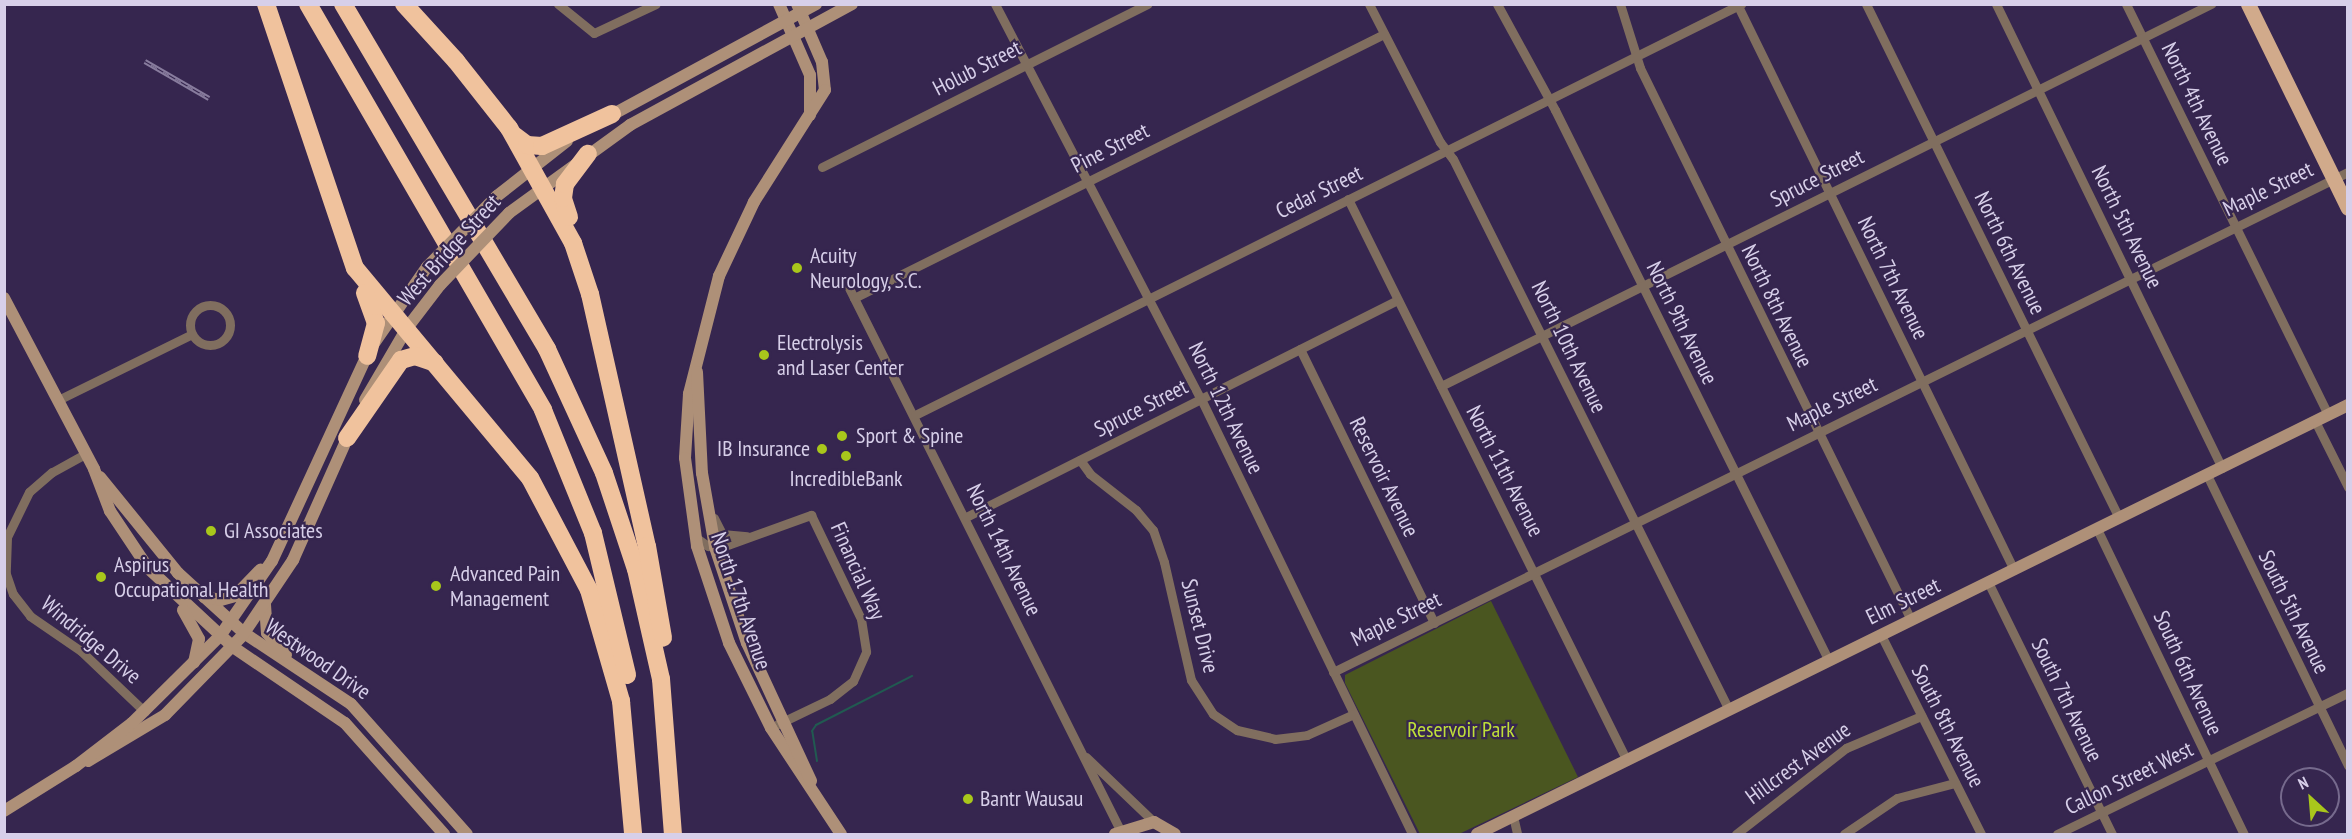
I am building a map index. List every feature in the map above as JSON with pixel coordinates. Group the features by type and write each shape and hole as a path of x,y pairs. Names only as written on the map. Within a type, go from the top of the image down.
{"highway":[{"path":"266,4 295,81 334,211 346,262 375,314 367,356"},
{"path":"308,4 516,357 563,453 593,534 620,635 636,734 641,834"},
{"path":"343,4 536,329 578,411 631,549 661,679"},
{"path":"404,4 463,69 513,135 543,185 579,258 600,337 653,576 663,647 661,679 673,834"},
{"path":"513,135 527,144 542,146 612,114"},
{"path":"588,154 568,177 563,198 588,263 600,337"},
{"path":"334,211 355,268 530,478 589,590 621,701 633,834"},
{"path":"347,438 401,360 415,356 435,363"}],"main road":[{"path":"2248,4 2348,207"}],"street":[{"path":"558,4 595,33 656,4"},
{"path":"779,4 810,75 810,115"},
{"name":"West Bridge Street","path":"4,812 76,766 146,712 220,636 272,561 367,356 392,314 427,267 497,196 532,167 612,114 785,20 799,8 816,4"},
{"name":"West Bridge Street","path":"76,766 115,748 165,715 244,633 265,604 297,551 347,438 407,328 440,285 509,213 543,185 646,116 852,4"},
{"name":"North 12th Avenue","path":"995,4 1201,399 1412,834"},
{"name":"Holub Street","path":"822,167 1148,4"},
{"name":"North 10th Avenue","path":"1369,4 1542,336 1729,710"},
{"name":"North 9th Avenue","path":"1497,4 1549,100 1829,661"},
{"name":"North 8th Avenue","path":"1620,4 1636,57 1726,246 1911,620"},
{"name":"North 6th Avenue","path":"1866,4 2119,518"},
{"name":"North 5th Avenue","path":"1996,4 2222,468"},
{"name":"North 4th Avenue","path":"2126,4 2328,415"},
{"name":"Spruce Street","path":"1441,386 2211,4"},
{"name":"Cedar Street","path":"915,416 1738,5"},
{"name":"North 7th Avenue","path":"1738,5 2014,570"},
{"name":"North 17th Avenue","path":"799,8 826,80 822,99 761,189 730,248 709,309 689,394 685,452 695,537 729,643 771,728 815,793"},
{"name":"Pine Street","path":"854,298 1384,34"},
{"name":"Maple Street","path":"1333,672 2348,172"},
{"name":"North 11th Avenue","path":"1348,199 1627,761"},
{"name":"North 14th Avenue","path":"849,288 966,517 1082,753 1119,834"},
{"name":"Westwood Drive","path":"4,298 94,470 124,536 180,601 220,636 345,723 444,834"},
{"name":"Spruce Street","path":"966,517 1398,300"},
{"path":"217,306 227,315 229,331 220,342 203,344 192,334 190,322 201,307 217,306"},
{"path":"58,400 192,334"},
{"name":"Reservoir Avenue","path":"1300,349 1434,622"},
{"name":"North 17th Avenue","path":"696,369 706,504 716,547 747,643 815,793 828,819 841,834"},
{"name":"Elm Street","path":"1477,834 2348,405"},
{"path":"2316,421 2348,487"},
{"name":"Windridge Drive","path":"85,454 52,472 29,492 9,529 6,574 13,594 30,616 81,651 146,712"},
{"name":"Sunset Drive","path":"1080,460 1090,474 1136,510 1153,530 1164,562 1191,680 1213,714 1253,736 1282,739 1307,735 1354,714"},
{"name":"Westwood Drive","path":"94,470 153,546 203,597 244,633 299,669 367,719 467,834"},
{"name":"South 5th Avenue","path":"2207,475 2348,765"},
{"name":"Financial Way","path":"706,504 721,533 752,536"},
{"name":"Financial Way","path":"716,547 785,527 811,515 866,637 863,664 849,685 771,728"},
{"name":"South 6th Avenue","path":"2097,529 2244,834"},
{"path":"695,537 716,547"},
{"path":"203,597 221,600 235,596 272,561"},
{"name":"South 7th Avenue","path":"1988,582 2112,834"},
{"path":"180,601 199,639 192,667"},
{"path":"265,604 263,618 267,633 299,669"},
{"name":"South 8th Avenue","path":"1881,635 1981,834"},
{"name":"Callon Street West","path":"2057,834 2348,693"},
{"name":"Hillcrest Avenue","path":"1736,834 1846,748 1921,716"},
{"path":"1082,753 1154,822 1174,834"},
{"path":"1844,834 1897,798 1955,783"},
{"path":"1513,816 1517,834"},
{"name":"North 17th Avenue","path":"828,819 829,834"},
{"path":"1119,834 1154,822"}],"green space":[{"name":"Reservoir Park","path":"1491,601 1578,777 1459,834 1420,834 1345,683 1345,675"}],"waterway":[{"path":"817,761 812,731 816,725 912,676"}],"railway":[{"path":"145,61 209,98"}],"place":[{"name":"Acuity Neurology, S.C.","path":"797,268"},
{"name":"Electrolysis and Laser Center","path":"764,355"},
{"name":"Sport & Spine","path":"842,436"},
{"name":"IB Insurance","path":"822,449"},
{"name":"IncredibleBank","path":"846,456"},
{"name":"GI Associates","path":"211,531"},
{"name":"Aspirus Occupational Health","path":"101,577"},
{"name":"Advanced Pain Management","path":"436,586"},
{"name":"Bantr Wausau","path":"968,799"}]}
